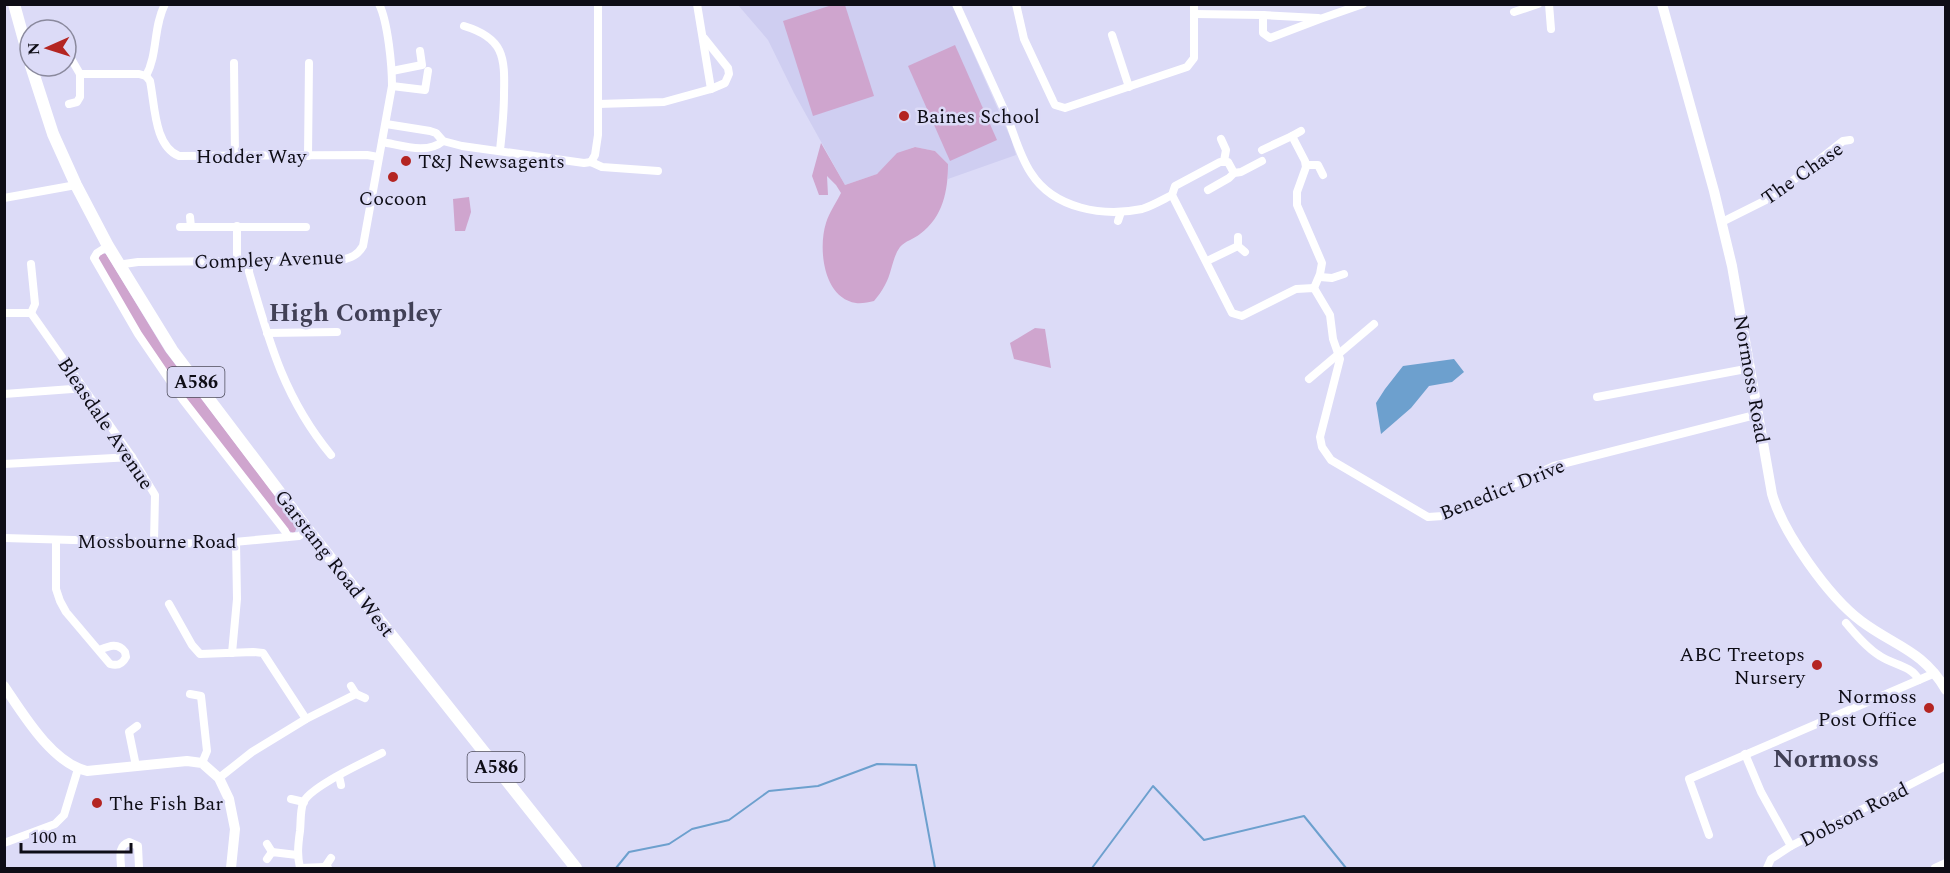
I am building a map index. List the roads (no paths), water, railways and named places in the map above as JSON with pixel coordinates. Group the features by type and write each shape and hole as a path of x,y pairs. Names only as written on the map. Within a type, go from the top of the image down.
{"main road":[{"name":"Garstang Road West","path":"14,4 20,18"},
{"name":"Normoss Road","path":"1662,4 1722,222 1734,277 1772,494 1780,517 1787,531 1831,593 1866,625 1918,656 1935,673 1946,690"},
{"name":"Garstang Road West","path":"35,78 53,134 76,185 108,246 172,350 308,530 576,868"},
{"path":"4,686 37,733 67,762 78,769 87,771 187,761 202,763 219,778 229,800 235,829 231,868"}],"street":[{"path":"69,104 78,102 80,97 80,74 140,74 146,76 152,62 160,13 165,4"},
{"name":"Compley Avenue","path":"120,266 131,262 341,260 355,255 363,246 392,86 392,71 379,4"},
{"path":"591,162 597,147 598,4"},
{"path":"697,4 711,89"},
{"path":"956,4 1010,123 1023,161 1044,189 1059,200 1080,208 1121,212 1148,207 1172,195 1175,186 1224,161"},
{"path":"1016,4 1023,39 1055,105 1065,108 1189,66 1194,58 1194,4"},
{"path":"1263,15 1263,33 1270,38 1320,18 1364,4"},
{"path":"1514,12 1538,4"},
{"path":"1549,4 1551,29"},
{"path":"1195,14 1320,18"},
{"path":"464,26 490,37 502,54 505,74 504,121 500,150"},
{"path":"1112,35 1129,87"},
{"path":"598,104 655,103 711,89 725,83 729,74 728,68 703,37"},
{"path":"392,71 422,65 420,51"},
{"path":"234,63 235,157"},
{"path":"308,156 309,63"},
{"path":"392,86 425,90 428,71"},
{"name":"Hodder Way","path":"146,76 150,81 162,142 179,156 367,155 378,157"},
{"path":"386,124 430,131 436,133 443,141 462,146 584,163 591,162 602,166 658,171"},
{"path":"1262,150 1301,131"},
{"path":"1172,195 1232,313 1242,316 1296,289 1314,288 1322,269 1321,259 1297,205 1305,165 1292,136"},
{"path":"1221,139 1226,150 1224,161"},
{"name":"The Chase","path":"1722,222 1772,197 1843,141 1850,140"},
{"path":"382,142 425,148 437,146 443,141"},
{"path":"1224,161 1230,165 1234,173"},
{"path":"1208,190 1234,173 1262,161"},
{"path":"1305,165 1318,165 1323,175"},
{"path":"4,198 76,185"},
{"path":"1118,221 1121,212"},
{"path":"190,217 191,227"},
{"path":"180,227 300,224"},
{"path":"237,226 237,260"},
{"path":"1207,261 1238,241 1245,252"},
{"name":"Garstang Road West","path":"108,246 97,253 94,258 128,318 183,400 288,537"},
{"path":"249,260 249,272 279,370 317,438 332,455"},
{"path":"4,313 31,313 35,304 31,264"},
{"path":"1320,276 1332,278 1344,274"},
{"name":"Benedict Drive","path":"1314,288 1330,315 1340,365 1320,437 1326,454 1331,460 1428,517 1443,516 1554,465 1759,414"},
{"name":"Bleasdale Avenue","path":"31,313 132,456 155,495 154,542"},
{"path":"1309,379 1374,324"},
{"path":"267,333 338,332"},
{"path":"1597,397 1750,368"},
{"path":"4,394 72,388 80,384"},
{"path":"4,464 132,456"},
{"name":"Mossbourne Road","path":"4,538 212,544 302,535 308,530"},
{"path":"56,540 56,589 60,601 66,612 99,650"},
{"path":"232,653 237,598 236,542"},
{"path":"169,604 192,645 200,654 263,653 306,719"},
{"path":"1846,623 1876,654 1913,670 1919,680"},
{"path":"1709,835 1689,779 1935,673"},
{"path":"351,686 356,694 365,698"},
{"path":"190,694 201,696 207,751 202,763"},
{"path":"219,778 252,752 306,719 356,694"},
{"path":"136,766 129,732 138,726"},
{"path":"331,858 326,868 300,868 297,855 304,802 317,788 382,753"},
{"path":"1745,754 1761,792 1791,846"},
{"name":"Dobson Road","path":"1767,868 1771,859 1791,846 1946,766"},
{"path":"4,843 55,824 64,814 78,769"},
{"path":"339,776 341,785"},
{"path":"291,799 304,802"},
{"path":"122,868 120,850 124,843 129,842 134,842 138,846 139,868"},
{"path":"267,844 269,856 297,855"},
{"path":"1935,868 1946,863"}],"waterway":[{"path":"616,868 629,852 669,844 692,829 729,820 769,791 818,786 877,764 916,765 935,868"},
{"path":"1092,868 1153,786 1204,840 1304,816 1346,868"}],"place":[{"name":"Baines School","path":"904,116"},
{"name":"T&J Newsagents","path":"406,161"},
{"name":"Cocoon","path":"393,177"},
{"name":"ABC Treetops Nursery","path":"1817,665"},
{"name":"Normoss Post Office","path":"1929,708"},
{"name":"The Fish Bar","path":"97,803"}],"district":[{"name":"High Compley","path":"355,312"},
{"name":"Normoss","path":"1826,758"}]}
